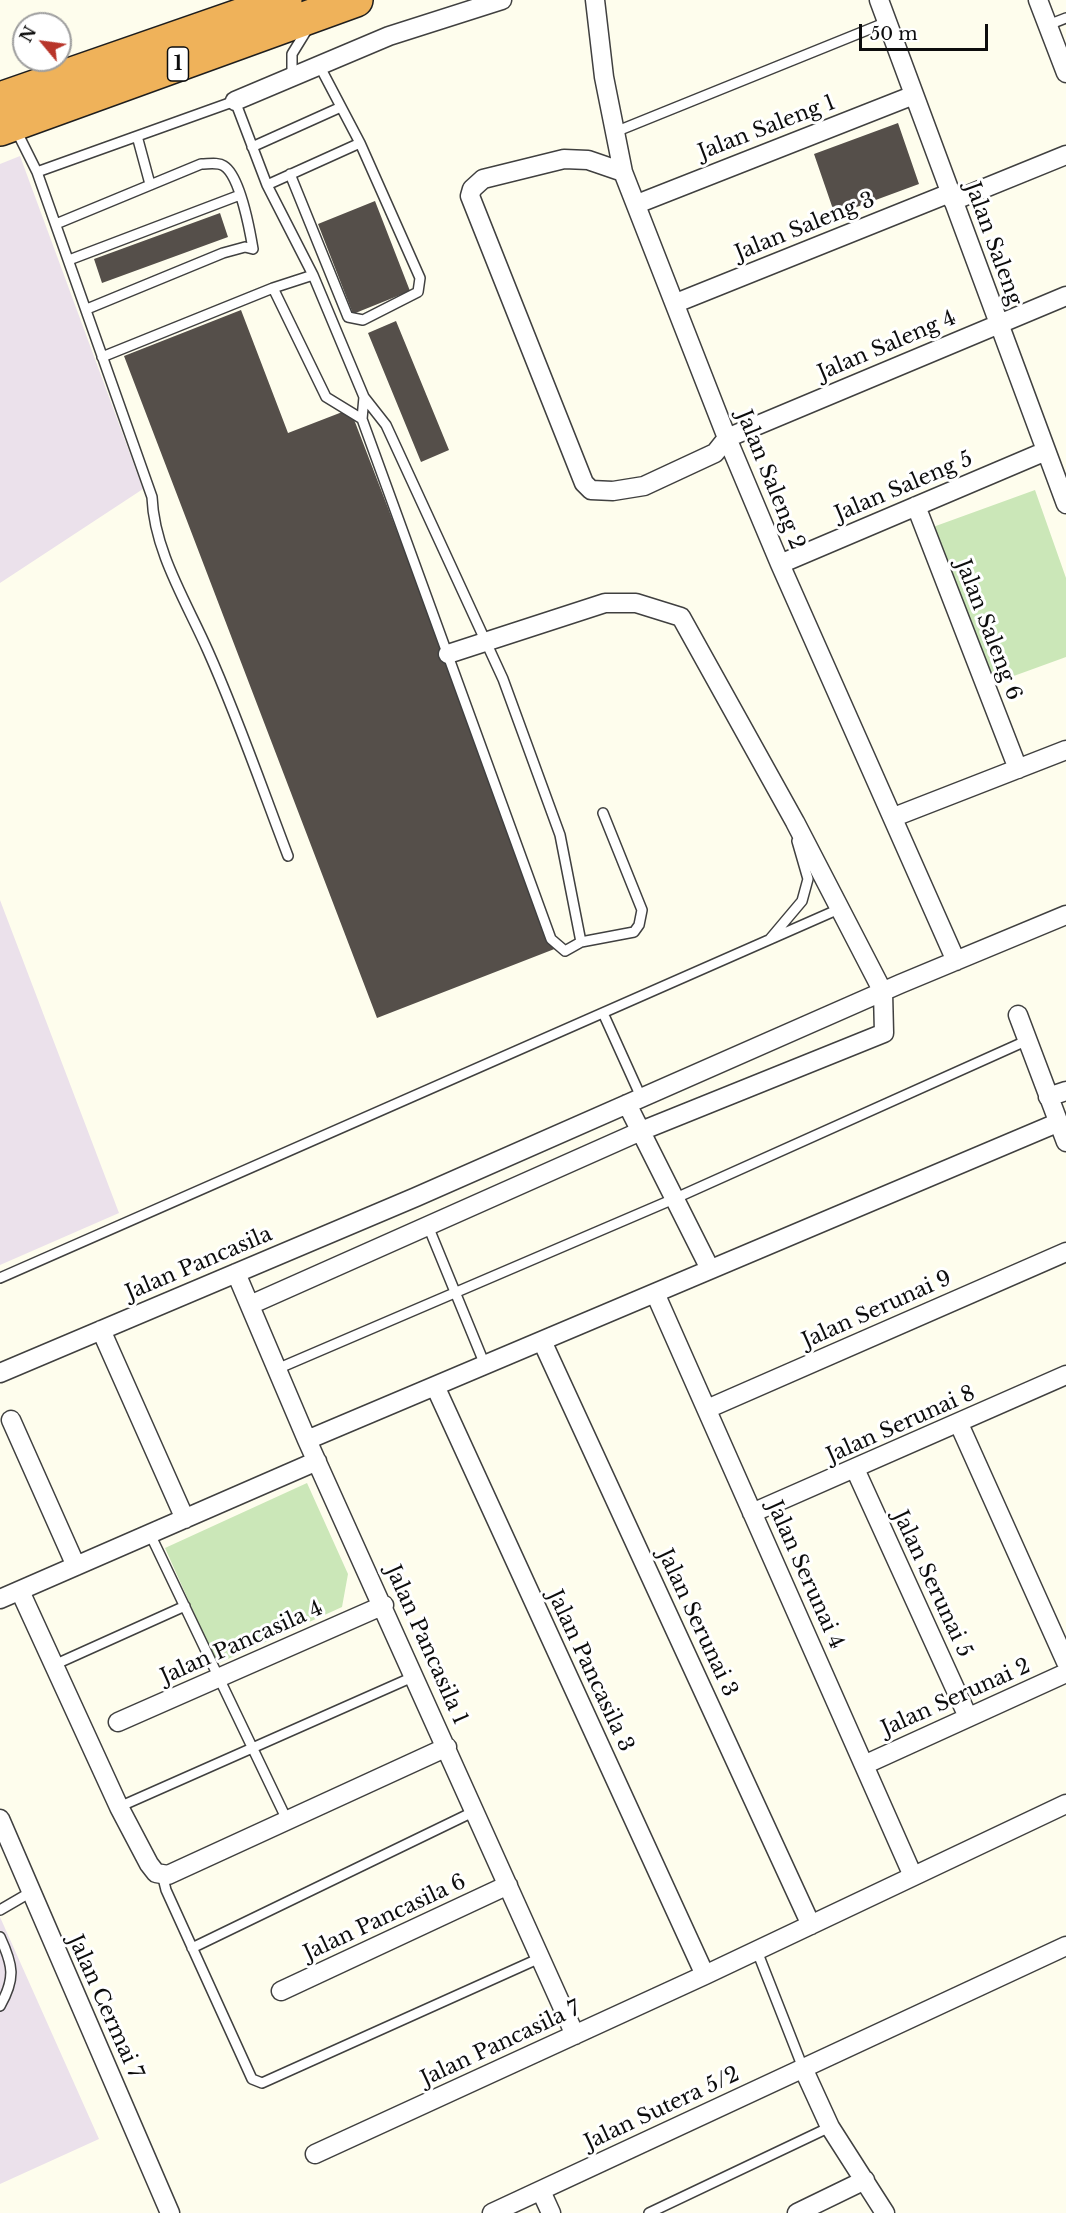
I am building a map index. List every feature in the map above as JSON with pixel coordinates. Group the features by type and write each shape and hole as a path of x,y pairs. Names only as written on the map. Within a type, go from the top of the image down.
{"highway":[{"name":"1","path":"4,117 285,0"},
{"name":"1","path":"4,117 356,0"}],"street":[{"path":"235,101 389,36 502,0"},
{"name":"Jalan Saleng 2","path":"595,0 604,77 623,172 727,438 780,564 956,961"},
{"name":"Jalan Saleng","path":"879,0 1066,504"},
{"path":"1038,0 1066,73"},
{"name":"Jalan Saleng 1","path":"637,204 914,95"},
{"name":"Jalan Saleng 3","path":"676,303 1066,155"},
{"name":"Jalan Saleng 4","path":"623,172 588,160 564,159 536,164 477,183 470,196 586,487 605,491 644,486 715,453 727,438 1066,296"},
{"name":"Jalan Saleng 5","path":"780,564 1046,451"},
{"name":"Jalan Saleng 6","path":"916,506 1018,769"},
{"path":"250,1305 642,1131 884,1033 883,992 838,909 795,822 681,617 636,603 605,603 448,654"},
{"path":"894,817 1066,750"},
{"name":"Jalan Pancasila","path":"0,1373 416,1197 900,984 1066,915"},
{"path":"1018,1015 1066,1142"},
{"path":"1048,1097 1066,1091"},
{"path":"634,1100 642,1131 710,1269"},
{"path":"307,1440 1057,1123"},
{"path":"416,1197 428,1226"},
{"name":"Jalan Serunai 9","path":"707,1408 1066,1252"},
{"name":"Jalan Pancasila 1","path":"236,1273 307,1440 384,1605 575,2035"},
{"name":"Jalan Serunai 4","path":"655,1293 913,1876"},
{"path":"101,1330 185,1519"},
{"name":"Jalan Serunai 3","path":"542,1341 811,1925"},
{"name":"Jalan Serunai 8","path":"752,1513 1064,1380"},
{"name":"Jalan Pancasila 3","path":"435,1386 705,1976"},
{"path":"11,1420 76,1566"},
{"path":"959,1424 1066,1662"},
{"path":"0,1599 317,1461"},
{"name":"Jalan Serunai 5","path":"855,1469 968,1717"},
{"path":"20,1591 119,1807 156,1873 168,1875 447,1747"},
{"name":"Jalan Pancasila 4","path":"118,1722 384,1605"},
{"name":"Jalan Serunai 2","path":"864,1765 1066,1673"},
{"name":"Jalan Pancasila 7","path":"315,2154 705,1976 1066,1804"},
{"name":"Jalan Cermai 7","path":"0,1820 170,2213"},
{"name":"Jalan Pancasila 6","path":"281,1991 508,1885"},
{"name":"Jalan Sutera 5/2","path":"492,2213 1066,1946"},
{"path":"803,2068 830,2127 885,2213"},
{"path":"797,2213 865,2180"},
{"path":"540,2191 551,2213"}],"lane":[{"path":"292,77 292,54 318,14"},
{"path":"1048,25 1066,18"},
{"path":"615,132 887,22"},
{"path":"290,174 345,313 353,320 363,320 414,295 422,283 360,143 319,66"},
{"path":"37,172 235,101 267,185 313,275 364,398 386,425 503,679 560,835 581,942"},
{"path":"252,147 341,107"},
{"path":"4,117 37,172 152,498 153,521 164,551 215,666 288,856"},
{"path":"137,136 150,184"},
{"path":"267,185 360,143"},
{"path":"56,224 189,167 218,163 228,169 240,195 253,249 245,247 224,253 87,309"},
{"path":"69,260 240,195"},
{"path":"102,357 273,288 313,275"},
{"path":"273,288 326,397 362,419"},
{"path":"364,398 362,419 551,939 565,951 581,942 634,932 639,925 642,910 603,813"},
{"path":"766,943 802,901 808,879 797,841 795,822"},
{"path":"0,1278 766,943 838,909"},
{"path":"603,1013 634,1100"},
{"path":"277,1369 676,1198 1028,1040"},
{"path":"428,1226 485,1365"},
{"path":"150,1534 287,1820"},
{"path":"54,1665 185,1606"},
{"path":"119,1807 415,1676"},
{"path":"192,1948 475,1811"},
{"path":"162,1874 166,1890 252,2079 261,2083 540,1958"},
{"path":"0,1910 31,1892"},
{"path":"0,1937 11,1962 10,1988 0,2006"},
{"path":"757,1951 803,2068"},
{"path":"649,2213 830,2127"}],"shaded area":[{"path":"20,156 143,489 0,583 0,164"},
{"path":"0,900 119,1213 0,1265"},
{"path":"0,1917 99,2139 0,2184"}],"green space":[{"path":"1035,490 1066,578 1066,657 989,685 933,527"},
{"path":"307,1483 348,1574 342,1607 217,1664 165,1548"}],"building":[{"path":"898,123 919,184 835,215 814,154"},
{"path":"375,201 410,291 353,314 318,224"},
{"path":"220,213 228,237 102,283 94,259"},
{"path":"241,310 288,433 350,409 557,948 377,1018 124,356"},
{"path":"396,321 449,450 421,462 368,333"}]}
